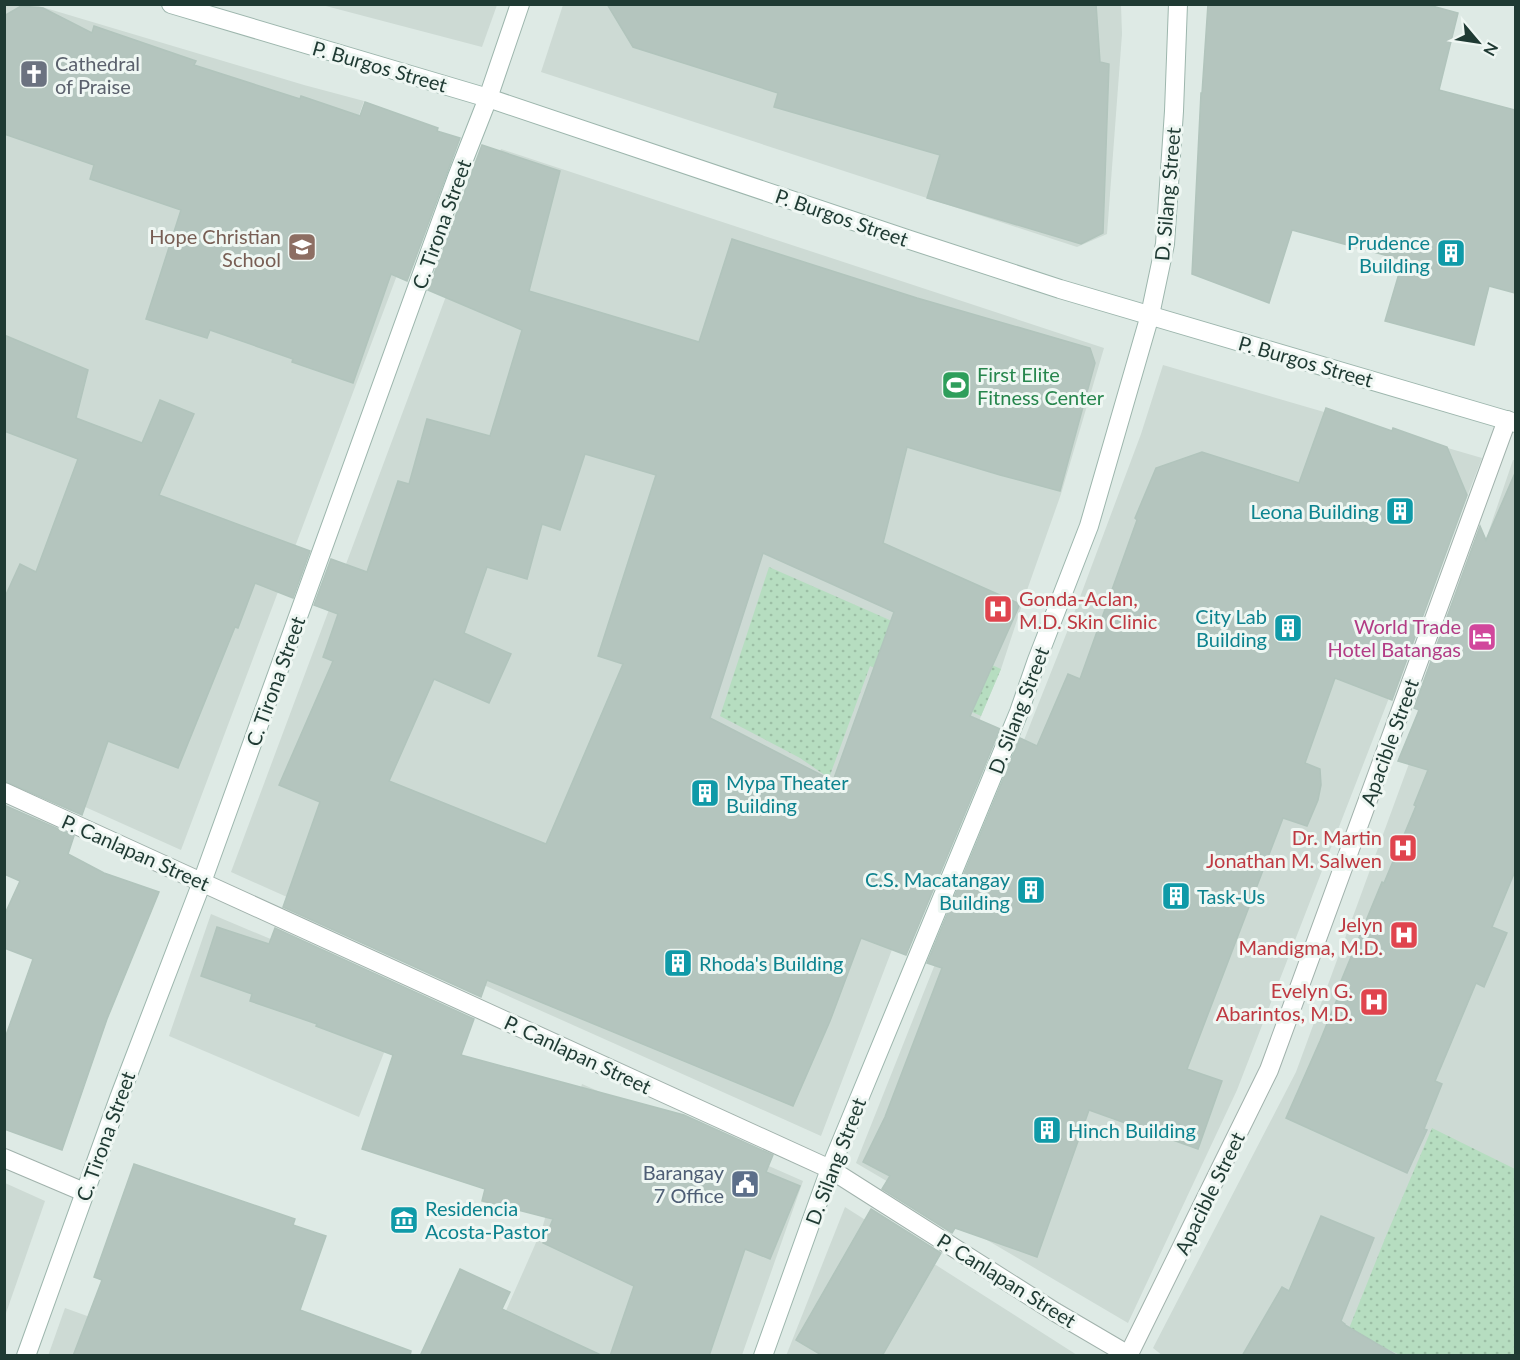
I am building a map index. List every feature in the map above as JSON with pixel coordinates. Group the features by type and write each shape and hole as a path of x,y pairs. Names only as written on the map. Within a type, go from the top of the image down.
{"main road":[{"name":"P. Burgos Street","path":"171,4 488,98 1060,289 1511,422"},
{"name":"C. Tirona Street","path":"26,1356 84,1192 202,882 457,177 488,98 520,4"},
{"name":"D. Silang Street","path":"763,1356 830,1169 1019,712 1085,537 1150,315 1165,244 1178,4"},
{"name":"Apacible Street","path":"1130,1355 1269,1070 1511,422"},
{"name":"P. Canlapan Street","path":"4,792 830,1169 1055,1312 1130,1355"},
{"path":"4,1158 84,1192"}],"shaded area":[{"path":"32,4 364,101 318,232 402,262 181,850 5,771 4,5"},
{"path":"322,5 497,5 482,47"},
{"path":"563,5 1121,5 1122,34 1107,234 1077,247 541,72"},
{"path":"501,149 1104,348 1061,494 1001,669 821,1136 231,872"},
{"path":"1163,365 1482,458 1237,1090 1128,1323 856,1163 1067,632 1141,434"},
{"path":"1513,460 1515,460 1515,1355 1163,1356 1153,1348 1296,1072 1418,739"},
{"path":"211,914 406,996 359,1117 169,1036"},
{"path":"582,1084 803,1181 742,1355 486,1356 542,1229"},
{"path":"5,1183 45,1201 5,1316"},
{"path":"845,1207 1077,1355 786,1356"},
{"path":"65,1308 195,1355 48,1356"}],"green space":[{"path":"769,567 1001,669 981,716 870,666 829,778 800,758 720,716"},
{"path":"1432,1128 1515,1169 1515,1355 1400,1355 1348,1331"}],"building":[{"path":"607,4 1096,4 1100,62 1109,64 1103,233 1081,244 927,198 940,155 774,107 778,93 633,47"},
{"path":"1208,4 1425,4 1458,13 1439,90 1515,110 1515,293 1489,286 1474,345 1385,321 1403,260 1292,230 1269,303 1192,274"},
{"path":"21,6 43,8 92,33 94,26 196,61 194,65 300,99 301,96 360,116 365,102 460,138 407,281 391,274 353,383 210,330 207,338 146,319 181,210 90,179 94,165 4,134 4,16"},
{"path":"482,145 560,171 529,291 699,342 732,239 917,298 1090,348 1095,363 1060,491 907,447 883,543 1020,604 970,716 1000,729 906,955 861,938 830,1021 793,1106 487,980 481,997 283,907 320,802 279,785 333,661 323,657 338,614 314,605 331,559 367,572 398,481 409,484 427,419 490,436 522,330 428,290","holes":["585,454 656,475 598,656 623,664 546,844 389,781 434,679 489,703 511,654 464,633 487,567 527,579 542,524 560,530","763,553 894,612 833,781 710,718"]},
{"path":"4,335 88,370 76,418 142,443 160,400 194,414 159,495 310,551 293,598 255,583 178,768 108,741 82,815 4,781 4,599 20,564 36,572 78,459 4,431"},
{"path":"1326,408 1447,447 1467,495 1392,700 1335,678 1305,763 1320,769 1321,785 1318,800 1307,826 1283,818 1187,1069 1222,1081 1198,1149 1089,1110 1037,1257 955,1228 952,1233 882,1189 890,1176 863,1162 885,1117 942,968 927,963 1020,738 1037,746 1068,674 1080,679 1137,520 1135,518 1156,468 1202,452 1299,483"},
{"path":"1515,473 1515,871 1492,927 1507,933 1484,987 1476,983 1435,1081 1442,1084 1424,1129 1427,1130 1407,1173 1286,1118 1342,987 1339,986 1382,882 1384,883 1416,806 1414,805 1428,770 1398,761 1419,710 1414,708 1480,526 1486,540"},
{"path":"4,805 74,836 68,854 104,873 159,892 107,1019 62,1150 4,1129 4,1041 33,959 4,948 4,916 20,881 4,874"},
{"path":"217,927 269,944 275,928 474,1019 461,1055 684,1115 773,1155 766,1172 800,1186 770,1259 745,1249 709,1356 610,1356 634,1286 543,1243 553,1219 482,1201 485,1189 362,1149 393,1055 316,1026 317,1024 250,1001 252,994 201,976"},
{"path":"134,1164 295,1219 293,1225 326,1236 300,1310 411,1351 410,1356 73,1356 102,1280 94,1277"},
{"path":"871,1209 941,1253 882,1356 823,1356 796,1340"},
{"path":"1321,1216 1374,1238 1341,1321 1398,1356 1242,1356 1282,1287 1289,1291"},
{"path":"460,1269 510,1292 502,1309 603,1356 420,1356"}],"place":[{"name":"Cathedral of Praise","path":"34,74"},
{"name":"Hope Christian School","path":"302,247"},
{"name":"Prudence Building","path":"1451,253"},
{"name":"First Elite Fitness Center","path":"956,385"},
{"name":"Leona Building","path":"1400,511"},
{"name":"Gonda-Aclan, M.D. Skin Clinic","path":"998,609"},
{"name":"City Lab Building","path":"1288,628"},
{"name":"World Trade Hotel Batangas","path":"1482,637"},
{"name":"Mypa Theater Building","path":"705,793"},
{"name":"Dr. Martin Jonathan M. Salwen","path":"1403,848"},
{"name":"C.S. Macatangay Building","path":"1031,890"},
{"name":"Task-Us","path":"1176,896"},
{"name":"Jelyn Mandigma, M.D.","path":"1404,935"},
{"name":"Rhoda's Building","path":"678,963"},
{"name":"Evelyn G. Abarintos, M.D.","path":"1374,1002"},
{"name":"Hinch Building","path":"1047,1130"},
{"name":"Barangay 7 Office","path":"745,1184"},
{"name":"Residencia Acosta-Pastor","path":"404,1220"}]}
